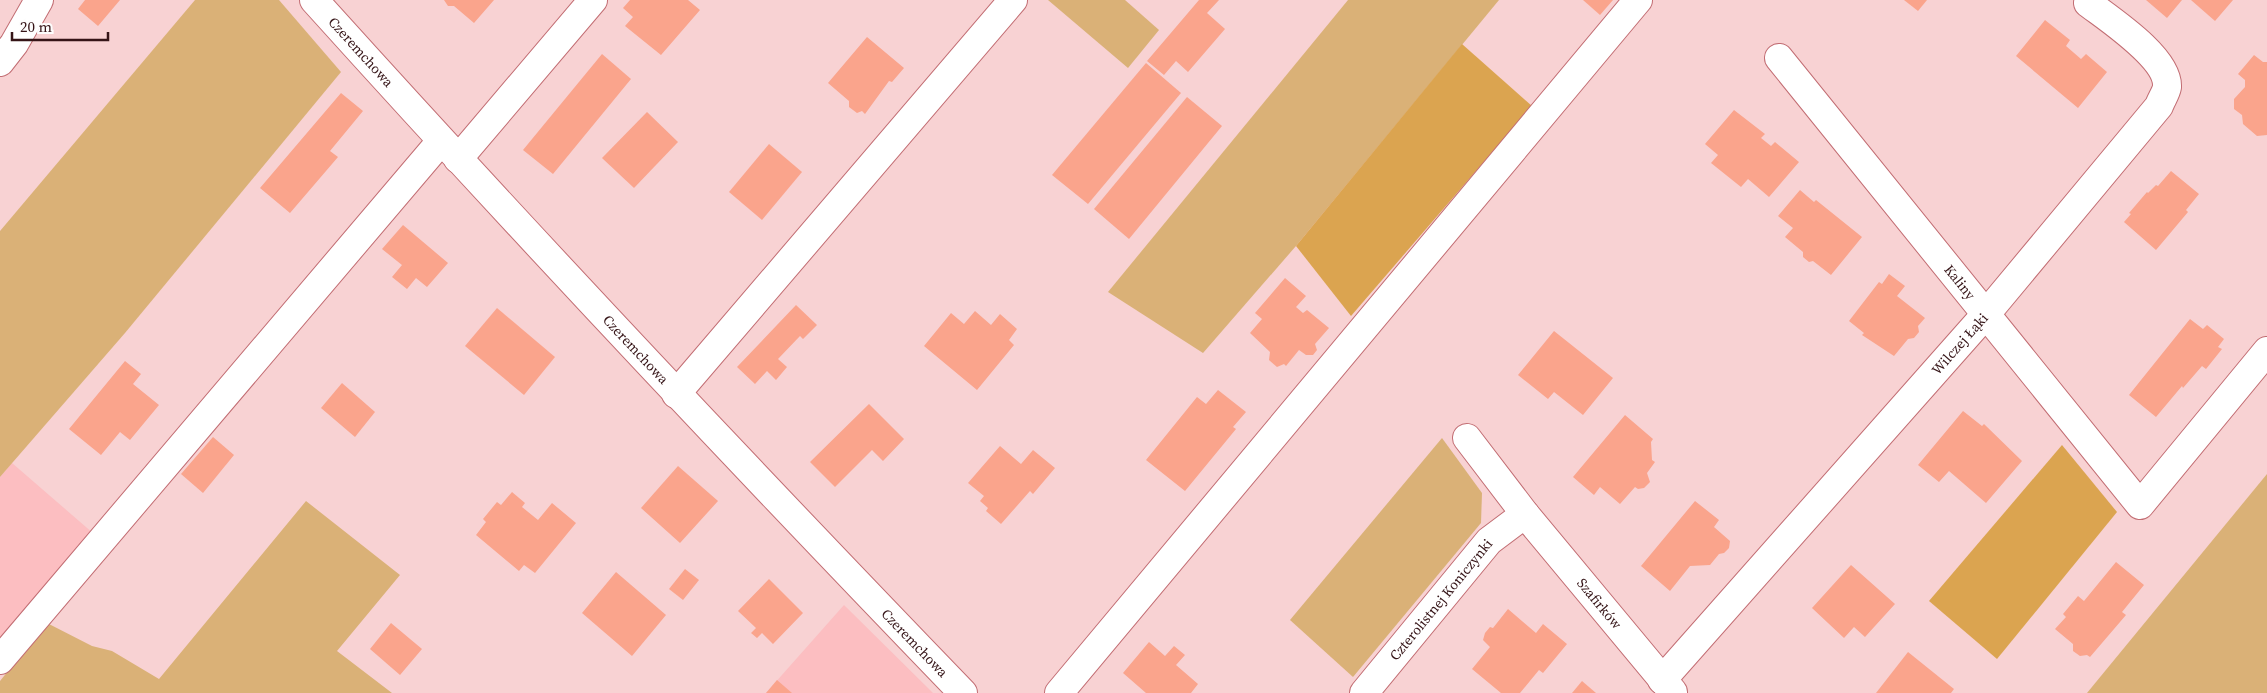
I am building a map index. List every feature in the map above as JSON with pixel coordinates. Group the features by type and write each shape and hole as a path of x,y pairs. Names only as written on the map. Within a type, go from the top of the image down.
{"street":[{"path":"0,62 14,44 39,0"},
{"name":"Czeremchowa","path":"314,0 676,394 963,693"},
{"path":"0,660 450,150 593,0"},
{"path":"676,394 1013,0"},
{"path":"1059,693 1638,0"},
{"name":"Wilczej Łąki","path":"1668,686 1986,314 2159,106 2167,87 2162,70 2148,51 2088,3"},
{"name":"Kaliny","path":"1779,58 2140,505 2267,350"},
{"name":"Szafirków","path":"1468,438 1524,514 1668,686"},
{"name":"Czterolistnej Koniczynki","path":"1364,693 1489,540 1524,514"}],"shaded area":[{"path":"195,0 279,0 341,72 125,333 0,477 0,231"},
{"path":"1048,0 1125,0 1159,30 1128,68"},
{"path":"1348,0 1499,0 1296,246 1203,353 1108,292"},
{"path":"1462,44 1532,106 1351,316 1296,246"},
{"path":"1442,438 1482,493 1481,523 1353,677 1290,620"},
{"path":"2062,445 2117,512 1997,659 1929,601"},
{"path":"12,463 94,534 0,646 0,477"},
{"path":"2267,474 2267,693 2087,693"},
{"path":"306,501 400,575 337,651 392,693 0,693 0,681 47,623 92,646 112,651 159,679"},
{"path":"844,605 933,693 766,693"}],"building":[{"path":"85,0 120,0 98,26 78,9"},
{"path":"444,0 494,0 474,23 454,6 448,6"},
{"path":"630,0 688,0 700,10 661,55 625,26 633,17 623,8"},
{"path":"1199,0 1219,0 1207,13 1225,29 1188,72 1176,61 1164,75 1147,61"},
{"path":"1583,0 1613,0 1600,15"},
{"path":"1904,0 1927,0 1918,11"},
{"path":"2146,0 2182,0 2167,18"},
{"path":"2191,0 2233,0 2215,21"},
{"path":"2045,20 2070,40 2066,46 2081,59 2086,54 2107,72 2078,108 2016,56"},
{"path":"867,37 904,68 892,82 889,81 865,114 862,111 857,113 849,107 849,101 828,83"},
{"path":"602,54 631,79 553,174 523,150"},
{"path":"2254,55 2263,62 2267,62 2267,135 2257,136 2243,124 2242,115 2234,109 2234,99 2245,87 2245,80 2238,74"},
{"path":"1146,63 1181,93 1088,204 1052,175"},
{"path":"341,93 363,111 330,151 338,157 290,213 260,188"},
{"path":"1187,97 1222,126 1129,239 1094,209"},
{"path":"1734,110 1765,134 1761,138 1771,146 1775,142 1799,162 1769,197 1748,179 1741,187 1711,163 1718,155 1705,144"},
{"path":"647,112 678,142 634,188 602,158"},
{"path":"769,144 802,172 762,220 729,192"},
{"path":"2171,171 2199,194 2186,210 2188,212 2156,250 2124,222 2131,214 2129,213 2147,192 2156,185 2158,186"},
{"path":"1800,190 1814,202 1816,200 1862,237 1831,275 1813,261 1809,262 1803,257 1803,252 1785,237 1793,228 1778,216"},
{"path":"403,225 448,263 427,287 416,278 407,289 392,277 402,265 382,249"},
{"path":"1889,274 1905,286 1897,296 1925,318 1918,326 1919,332 1914,338 1908,339 1894,356 1862,335 1864,333 1849,321 1879,282 1882,284"},
{"path":"1285,278 1306,296 1296,307 1303,313 1307,310 1329,328 1315,344 1317,350 1313,355 1306,355 1299,350 1286,366 1284,364 1277,367 1269,360 1270,352 1250,333 1262,319 1255,313"},
{"path":"796,305 817,325 803,339 800,336 778,359 787,367 776,380 767,371 755,384 737,367"},
{"path":"497,308 555,357 524,395 465,346"},
{"path":"975,311 991,325 1000,314 1017,329 1009,340 1014,345 977,390 924,346 951,313 964,324"},
{"path":"2190,319 2203,329 2207,325 2224,339 2218,347 2222,349 2206,369 2202,366 2183,388 2182,386 2156,417 2129,395"},
{"path":"1554,331 1613,378 1583,415 1554,392 1548,399 1518,375"},
{"path":"125,361 141,374 133,384 159,405 130,440 120,432 101,455 69,429"},
{"path":"342,383 375,412 355,437 321,408"},
{"path":"1218,390 1246,412 1233,427 1236,429 1185,491 1146,460 1197,397 1206,404"},
{"path":"869,404 904,439 883,461 872,450 835,487 810,462"},
{"path":"1963,411 1982,426 1984,424 2022,461 1986,503 1949,471 1939,482 1918,465"},
{"path":"1625,415 1653,439 1651,442 1652,460 1655,462 1647,473 1650,482 1644,488 1638,489 1635,487 1620,504 1600,487 1594,495 1573,477"},
{"path":"213,437 234,455 203,493 181,474"},
{"path":"1000,446 1021,464 1033,450 1055,468 1033,494 1030,491 1001,524 986,511 988,508 980,501 984,496 968,483"},
{"path":"678,466 718,501 680,543 641,508"},
{"path":"512,492 525,503 522,507 538,520 552,503 576,523 535,573 524,565 519,571 476,535 486,522 483,519 497,502 501,505"},
{"path":"1695,501 1719,520 1714,527 1730,541 1729,548 1724,553 1719,554 1710,565 1690,566 1670,591 1641,566"},
{"path":"2116,562 2144,585 2122,612 2126,615 2090,657 2087,655 2080,656 2073,651 2073,644 2055,629 2066,617 2063,614 2078,596 2084,601"},
{"path":"1851,565 1895,604 1865,637 1854,627 1844,638 1812,608"},
{"path":"685,569 699,580 683,600 669,589"},
{"path":"616,572 666,615 632,656 582,613"},
{"path":"769,579 803,613 773,644 762,633 757,638 751,633 756,628 738,611"},
{"path":"1508,609 1536,633 1543,624 1567,644 1543,673 1539,670 1520,693 1501,693 1472,669 1490,647 1483,640 1485,633 1490,627 1493,628"},
{"path":"391,623 422,649 400,675 370,649"},
{"path":"1149,642 1165,656 1174,646 1185,655 1176,665 1198,684 1191,693 1146,693 1123,673"},
{"path":"1908,652 1954,689 1951,693 1876,693"},
{"path":"777,680 792,693 766,693"},
{"path":"1582,681 1596,693 1572,693"}]}
